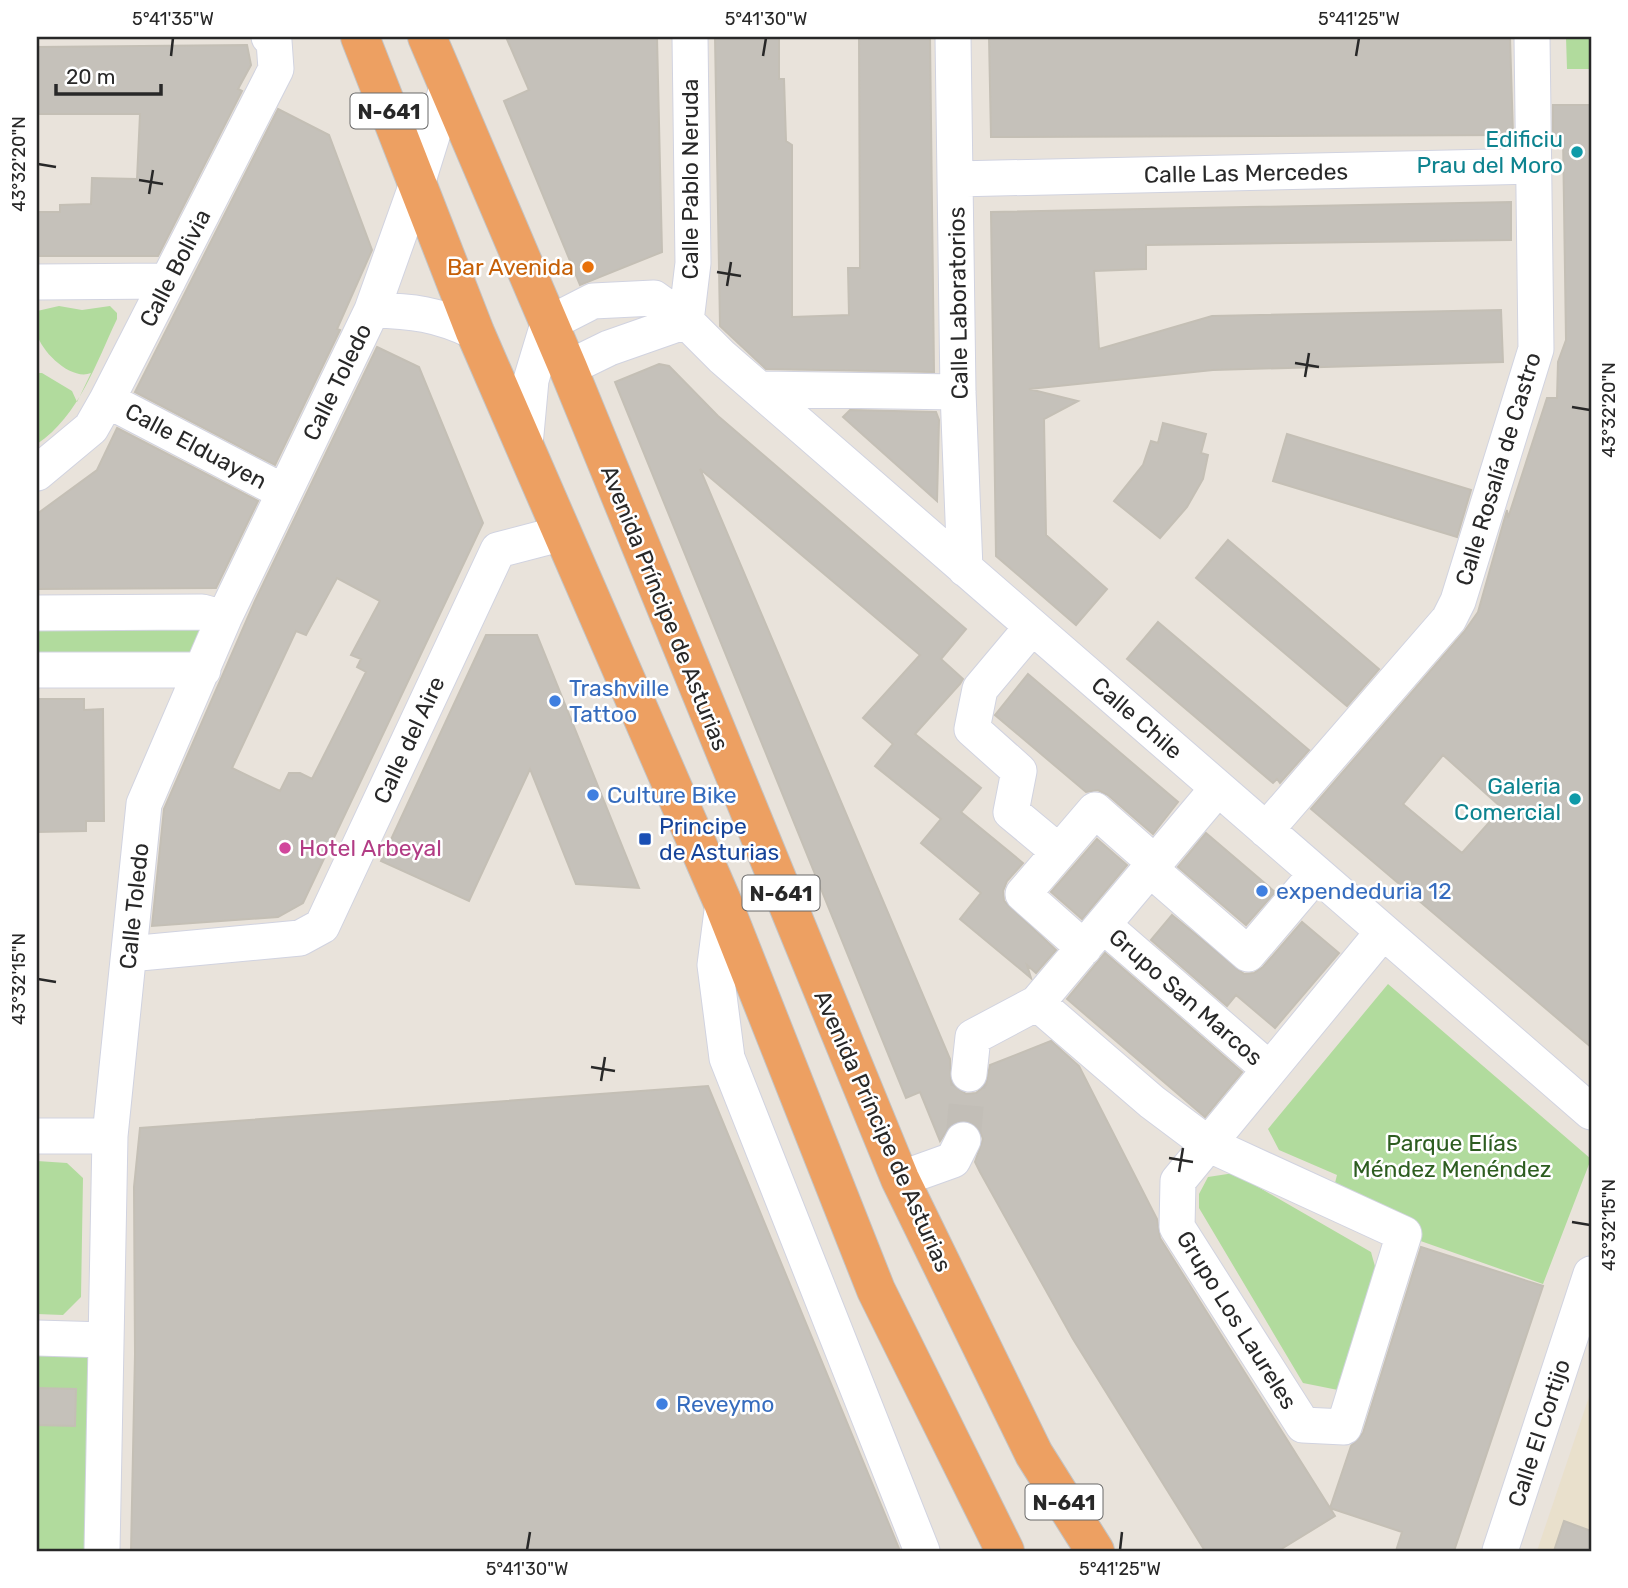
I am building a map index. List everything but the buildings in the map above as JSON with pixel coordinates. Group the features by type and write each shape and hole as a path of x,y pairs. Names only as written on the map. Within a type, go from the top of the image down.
{"highway":[{"name":"N-641","path":"360,37 475,332 723,903 876,1290 1005,1551"},
{"name":"Avenida Príncipe de Asturias","path":"427,37 568,368 900,1179 1034,1454 1095,1551"}],"street":[{"name":"Calle Pablo Neruda","path":"686,321 693,263 690,37"},
{"name":"Calle Laboratorios","path":"953,37 958,391 965,569"},
{"name":"Calle Rosalía de Castro","path":"1266,830 1449,619 1458,601 1494,479 1534,362 1535,166 1532,37"},
{"name":"Calle Bolivia","path":"37,473 92,428 276,69 272,39"},
{"name":"Calle Toledo","path":"102,1551 110,1136 144,804 224,618 372,310 417,184 447,88"},
{"name":"Calle Las Mercedes","path":"956,179 1535,166"},
{"path":"37,282 168,281"},
{"name":"Calle Chile","path":"548,324 593,302 654,298 686,321 759,389 1591,1112"},
{"name":"Calle Toledo","path":"372,310 413,311 446,317 475,332"},
{"path":"568,368 608,348 686,321"},
{"path":"525,445 531,380 548,324"},
{"path":"759,389 958,391"},
{"name":"Calle Elduayen","path":"107,400 284,492"},
{"name":"Calle del Aire","path":"129,954 300,938 322,926 498,550 563,533"},
{"path":"37,612 202,612 224,618"},
{"path":"1032,627 980,689 972,729 1019,771 1012,812 1059,852"},
{"path":"37,670 203,670"},
{"name":"Grupo San Marcos","path":"1037,1003 1217,788"},
{"name":"Grupo San Marcos","path":"1269,1069 1094,936 1023,894 1095,810 1248,954 1316,873"},
{"path":"723,903 715,965 727,1058 922,1551"},
{"name":"Grupo Los Laureles","path":"1037,1003 1152,1102 1208,1144 1404,1234 1344,1426 1303,1425 1177,1227 1178,1181 1208,1144 1269,1069 1383,932"},
{"path":"969,1074 973,1037 1037,1003"},
{"path":"37,1136 110,1136"},
{"path":"900,1179 953,1160 963,1140"},
{"name":"Calle El Cortijo","path":"1500,1551 1591,1274"},
{"path":"37,1338 106,1340"}],"shaded area":[{"path":"1591,1391 1591,1551 1537,1551"}],"green space":[{"path":"1566,37 1591,37 1591,69 1567,69"},
{"path":"59,306 82,310 110,306 117,313 117,319 94,371 80,395 91,373 75,373 59,364 45,349 37,334 37,311"},
{"path":"37,373 42,373 72,391 77,401 52,432 37,444"},
{"path":"202,612 203,670 37,670 37,613"},
{"name":"Parque Elías Méndez Menéndez","path":"1388,984 1591,1159 1543,1284 1412,1238 1333,1191 1337,1175 1279,1150 1268,1129"},
{"path":"37,1161 67,1163 83,1178 81,1297 63,1315 37,1314"},
{"path":"1234,1173 1371,1252 1376,1270 1338,1390 1303,1383 1199,1208 1199,1194 1208,1177"},
{"path":"37,1338 106,1340 102,1551 37,1551"}],"tunnel":[{"path":"963,1140 969,1074"}],"place":[{"name":"Edificiu Prau del Moro","path":"1577,152"},
{"name":"Bar Avenida","path":"588,267"},
{"name":"Trashville Tattoo","path":"555,701"},
{"name":"Culture Bike","path":"593,795"},
{"name":"Galeria Comercial","path":"1575,799"},
{"name":"Principe de Asturias","path":"645,839"},
{"name":"Hotel Arbeyal","path":"285,848"},
{"name":"expendeduria 12","path":"1262,891"},
{"name":"Reveymo","path":"662,1404"}]}
